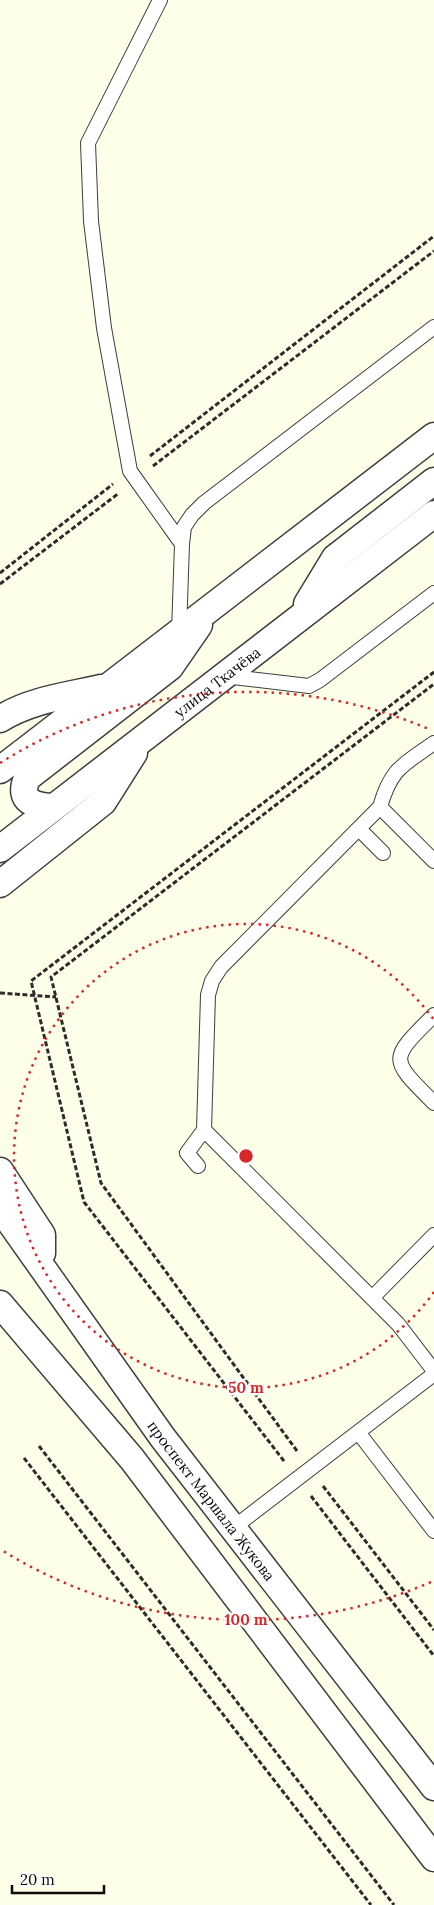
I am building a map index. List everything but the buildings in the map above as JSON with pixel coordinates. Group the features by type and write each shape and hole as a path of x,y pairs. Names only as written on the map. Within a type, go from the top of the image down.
{"street":[{"path":"0,770 434,436"},
{"path":"298,618 335,558 434,481"},
{"name":"улица Ткачёва","path":"0,849 434,514"},
{"path":"54,807 33,804 24,796 24,786 27,778 170,667 212,606"},
{"path":"0,719 15,709 30,704 109,686"},
{"path":"0,884 103,802 144,738"},
{"path":"0,1171 42,1235 43,1266"},
{"name":"проспект Маршала Жукова","path":"0,1208 43,1266 163,1438 434,1787"},
{"path":"0,1304 132,1459 434,1858"}],"lane":[{"path":"160,0 88,143 91,221 104,328 133,476 182,544"},
{"path":"179,632 182,544 184,528 192,515 204,503 434,327"},
{"path":"224,676 309,686 320,680 434,593"},
{"path":"198,1166 187,1153 204,1130 208,995 212,980 221,967 380,807 386,787 392,776 402,766 434,743"},
{"path":"380,807 434,860"},
{"path":"359,829 383,853"},
{"path":"434,1015 406,1043 401,1052 399,1063 405,1074 434,1103"},
{"path":"204,1130 398,1324 434,1372 233,1528"},
{"path":"372,1298 434,1235"},
{"path":"358,1432 434,1531"}],"path":[{"path":"0,584 434,236"},
{"path":"0,573 434,251"},
{"path":"0,992 56,997"},
{"path":"39,1446 394,1905"},
{"path":"24,1458 371,1905"}]}
